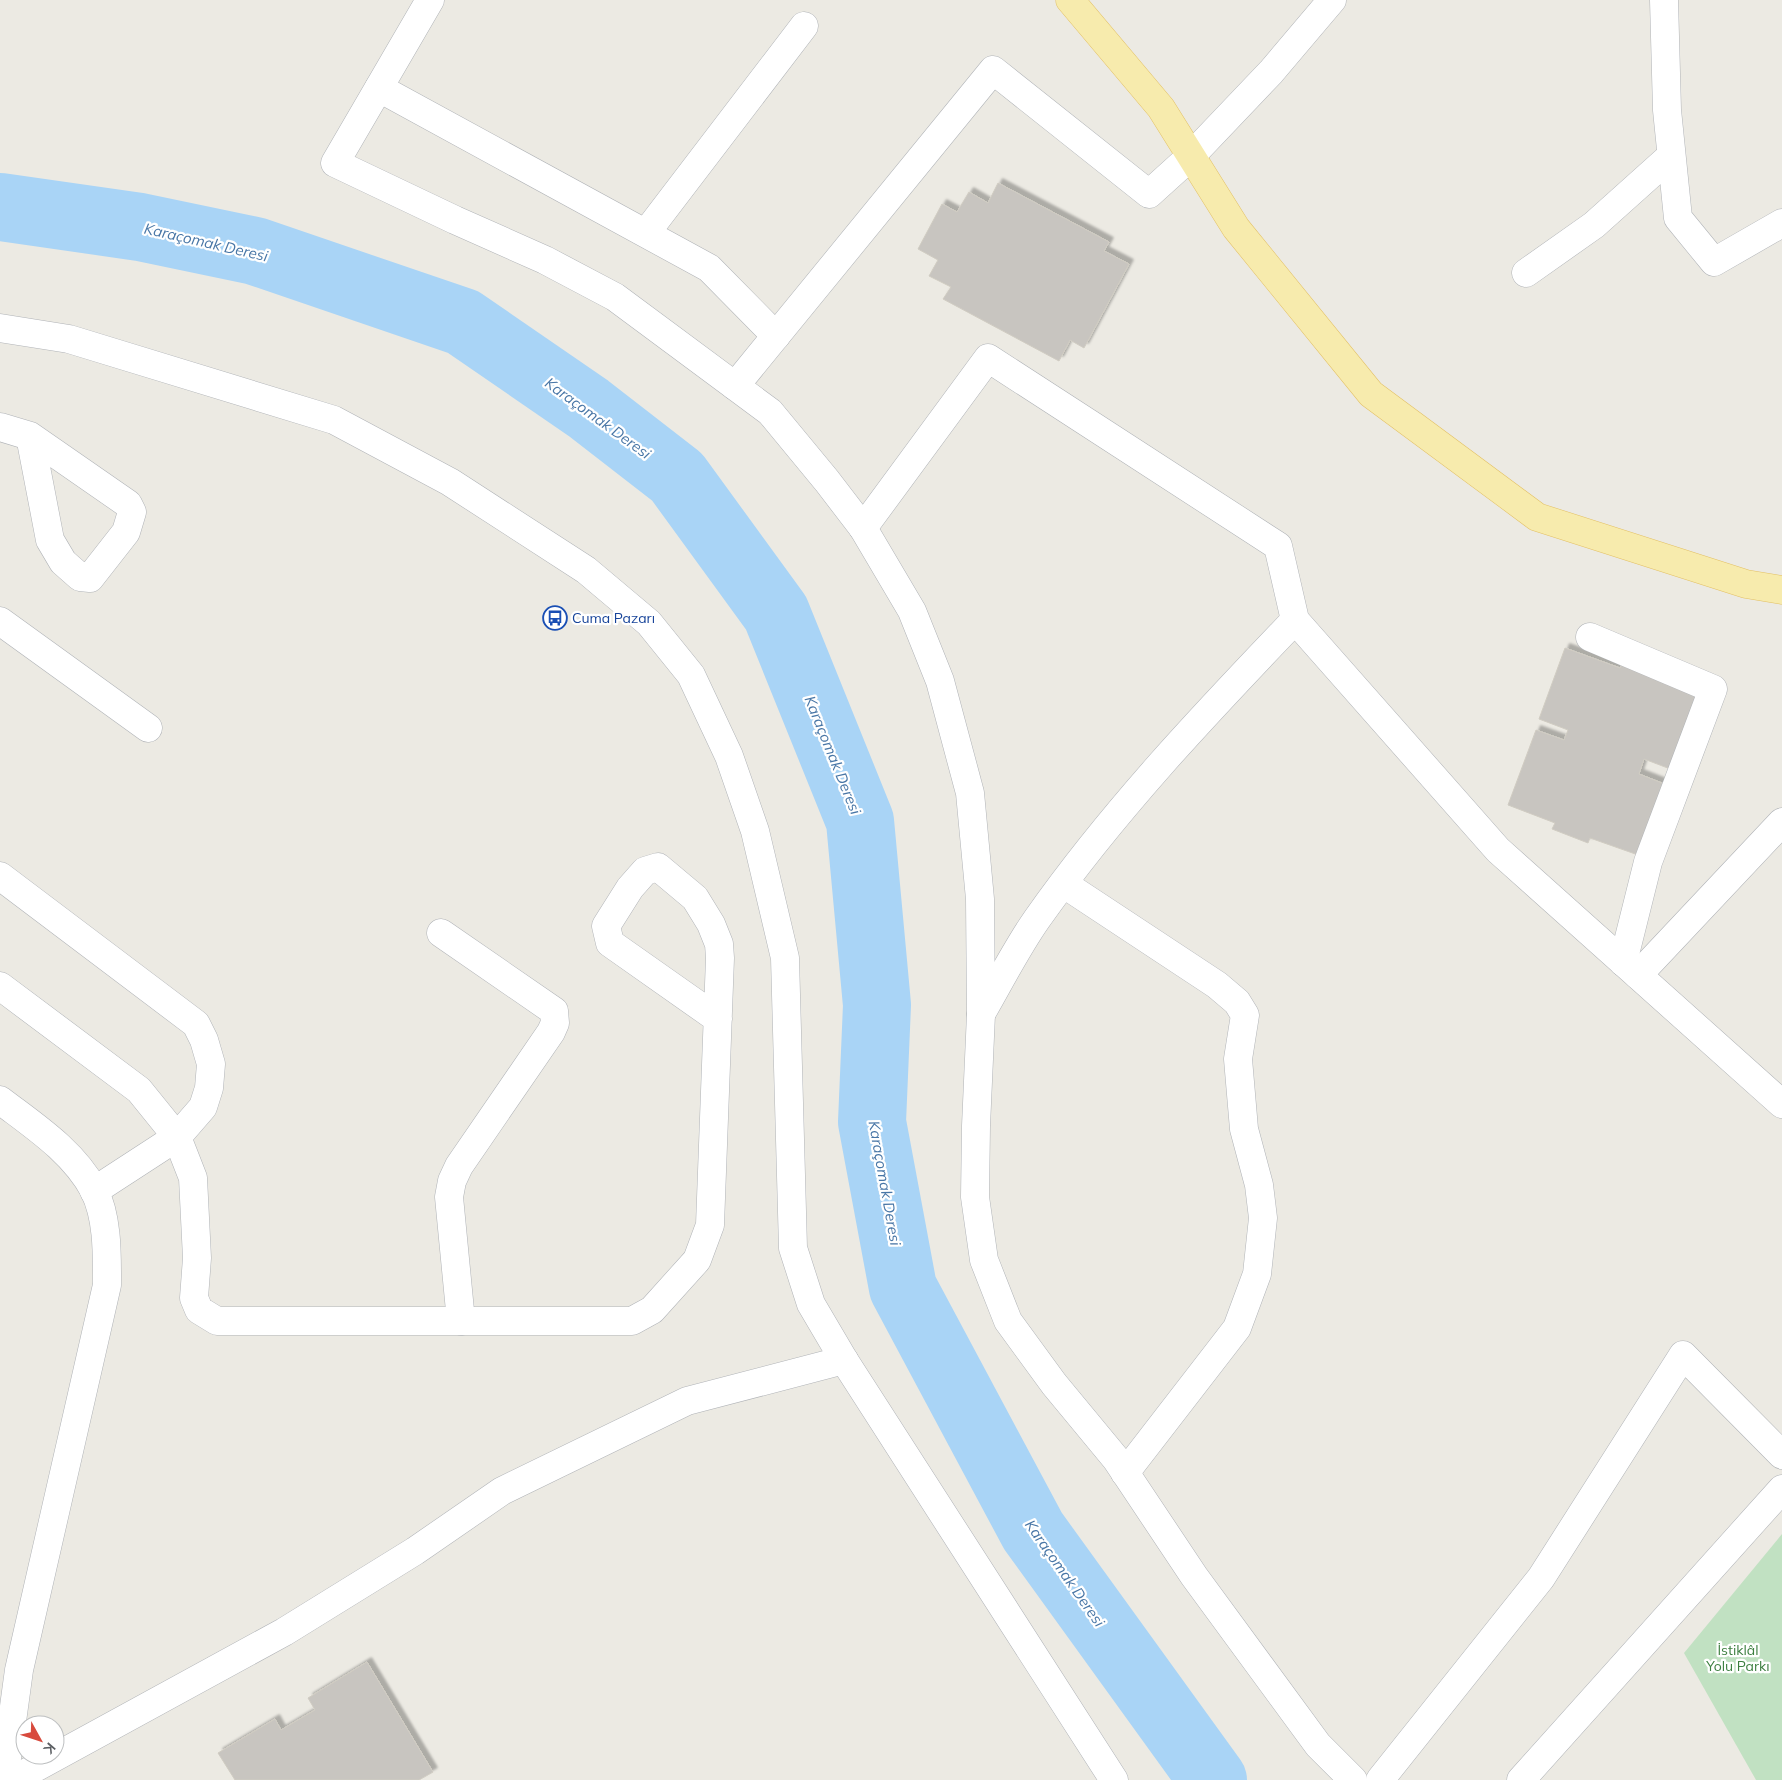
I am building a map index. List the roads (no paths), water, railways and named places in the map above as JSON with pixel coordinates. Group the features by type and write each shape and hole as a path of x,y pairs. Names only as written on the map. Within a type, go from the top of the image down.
{"main road":[{"path":"1070,0 1161,108 1236,228 1371,394 1537,516 1746,584 1782,590"}],"street":[{"path":"430,0 335,163 545,260 616,296 770,412 863,528 912,611 940,681 970,793 980,899 981,1014 975,1197 984,1260 1008,1321 1054,1384 1116,1459 1194,1576 1318,1745 1353,1780"},
{"path":"735,386 993,70 1149,194 1191,156 1271,72 1332,0"},
{"path":"1664,0 1666,110 1678,218 1714,262 1782,223"},
{"path":"646,233 804,26"},
{"path":"379,88 709,268 776,336"},
{"path":"1526,273 1594,225 1671,156"},
{"path":"0,328 69,339 334,420 450,482 586,570 649,623 691,675 729,756 755,831 785,958 793,1248 811,1304 844,1360 1114,1780"},
{"path":"863,528 988,358 1278,546 1295,620 1498,850 1782,1104"},
{"path":"0,427 30,436 128,504 132,512 126,532 90,578 80,576 63,562 50,540 30,436"},
{"path":"981,1014 1036,920 1116,815 1209,710 1295,620"},
{"path":"0,621 148,728"},
{"path":"1590,637 1713,689 1648,862 1630,969"},
{"path":"1630,969 1782,822"},
{"path":"0,986 138,1090 177,1137 192,1178 197,1258 194,1298 199,1310 217,1321 632,1321 652,1310 697,1260 710,1225 718,1019 720,958 719,944 711,924 694,898 658,867 645,870 630,888 606,926 610,943 718,1019"},
{"path":"0,876 196,1024 204,1040 211,1064 209,1088 203,1107 177,1137 94,1191"},
{"path":"1064,884 1217,985 1237,1002 1245,1015 1238,1059 1244,1129 1259,1185 1263,1218 1257,1274 1237,1328 1125,1474"},
{"path":"441,933 554,1011 555,1023 551,1032 459,1166 452,1181 449,1197 461,1321"},
{"path":"0,1100 62,1148 94,1191 103,1220 106,1242 107,1285 18,1670 4,1780"},
{"path":"1380,1780 1541,1578 1684,1355 1782,1455"},
{"path":"13,1780 284,1632 415,1551 502,1491 687,1402 844,1360"},
{"path":"1521,1780 1782,1489"}],"waterway":[{"name":"Karaçomak Deresi","path":"0,207 140,227 255,251 463,322 588,408 677,477 776,613 860,821 877,1005 872,1122 903,1288 1033,1531 1213,1780"}],"place":[{"name":"Cuma Pazarı","path":"555,618"}],"park label":[{"name":"İstiklâl Yolu Parkı","path":"1738,1658"}]}
